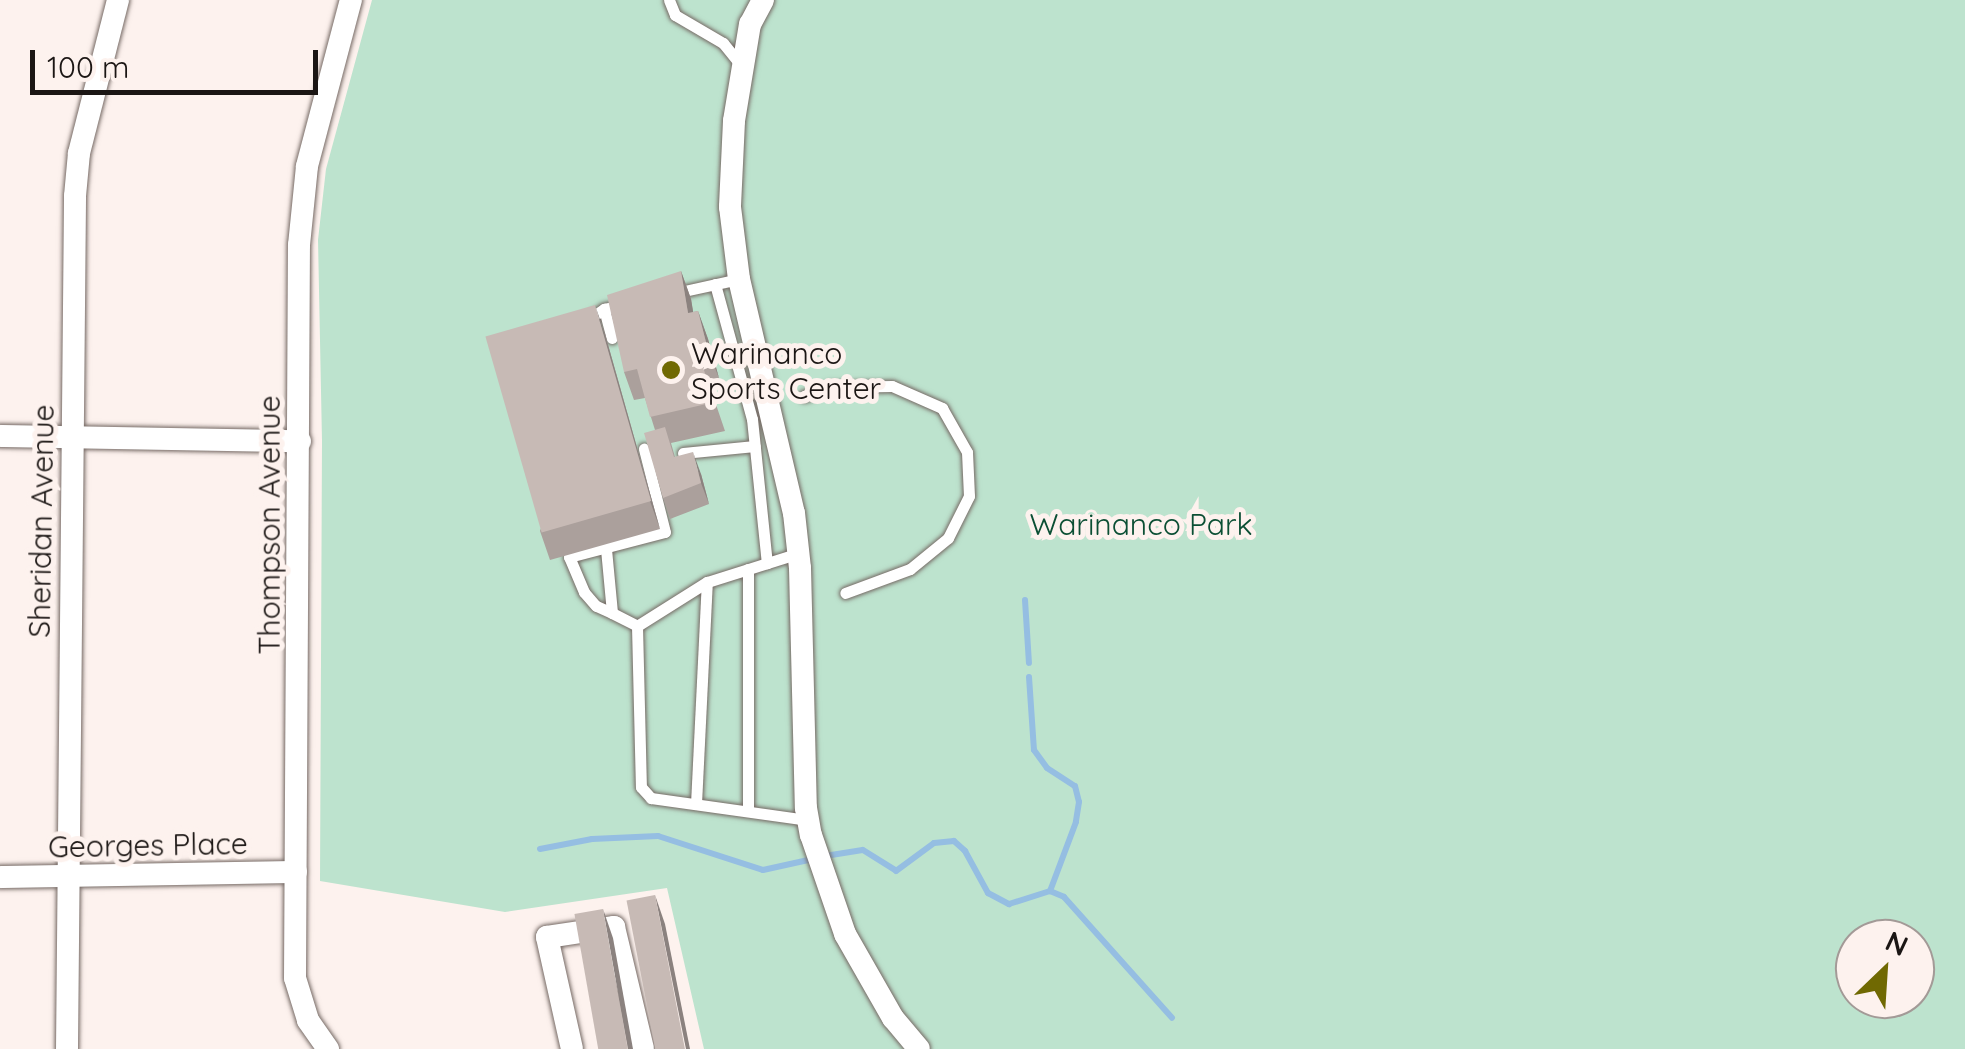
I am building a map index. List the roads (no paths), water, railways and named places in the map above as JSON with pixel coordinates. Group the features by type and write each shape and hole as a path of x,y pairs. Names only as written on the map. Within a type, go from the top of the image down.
{"street":[{"name":"Sheridan Avenue","path":"67,1049 66,877 78,153 118,0"},
{"name":"Thompson Avenue","path":"328,1049 308,1020 295,978 299,245 307,166 351,0"},
{"path":"746,0 750,24 734,120 730,207 739,279 774,420 799,553 809,827 845,934 893,1018 919,1049"},
{"path":"750,24 763,0"},
{"path":"0,436 300,441"},
{"name":"Georges Place","path":"0,876 296,872"},
{"path":"572,1049 548,937 614,927 643,1049"}],"lane":[{"path":"669,0 676,15 723,43 743,69"},
{"path":"660,296 739,279"},
{"path":"716,284 755,446 767,563"},
{"path":"578,326 604,309 641,300"},
{"path":"604,309 612,338"},
{"path":"804,396 830,387 892,386 942,408 967,452 969,496 948,538 910,569 845,594"},
{"path":"683,452 755,446"},
{"path":"637,626 596,606 584,592 569,558 666,532 644,449"},
{"path":"606,550 612,613"},
{"path":"637,626 707,582 799,553"},
{"path":"748,569 748,812"},
{"path":"696,804 707,582"},
{"path":"637,626 641,787 651,798 748,812 809,827"}],"waterway":[{"path":"1025,600 1029,663"},
{"path":"1029,677 1034,750 1047,768 1075,786 1079,802 1076,822 1050,891"},
{"path":"540,849 592,839 658,836 763,870 813,859"},
{"path":"825,856 863,850 896,871 934,843 954,841 965,851 988,893 1009,904 1050,891 1064,897 1172,1018"}],"place":[{"name":"Warinanco Sports Center","path":"671,370"}],"park label":[{"name":"Warinanco Park","path":"1141,524"}]}
